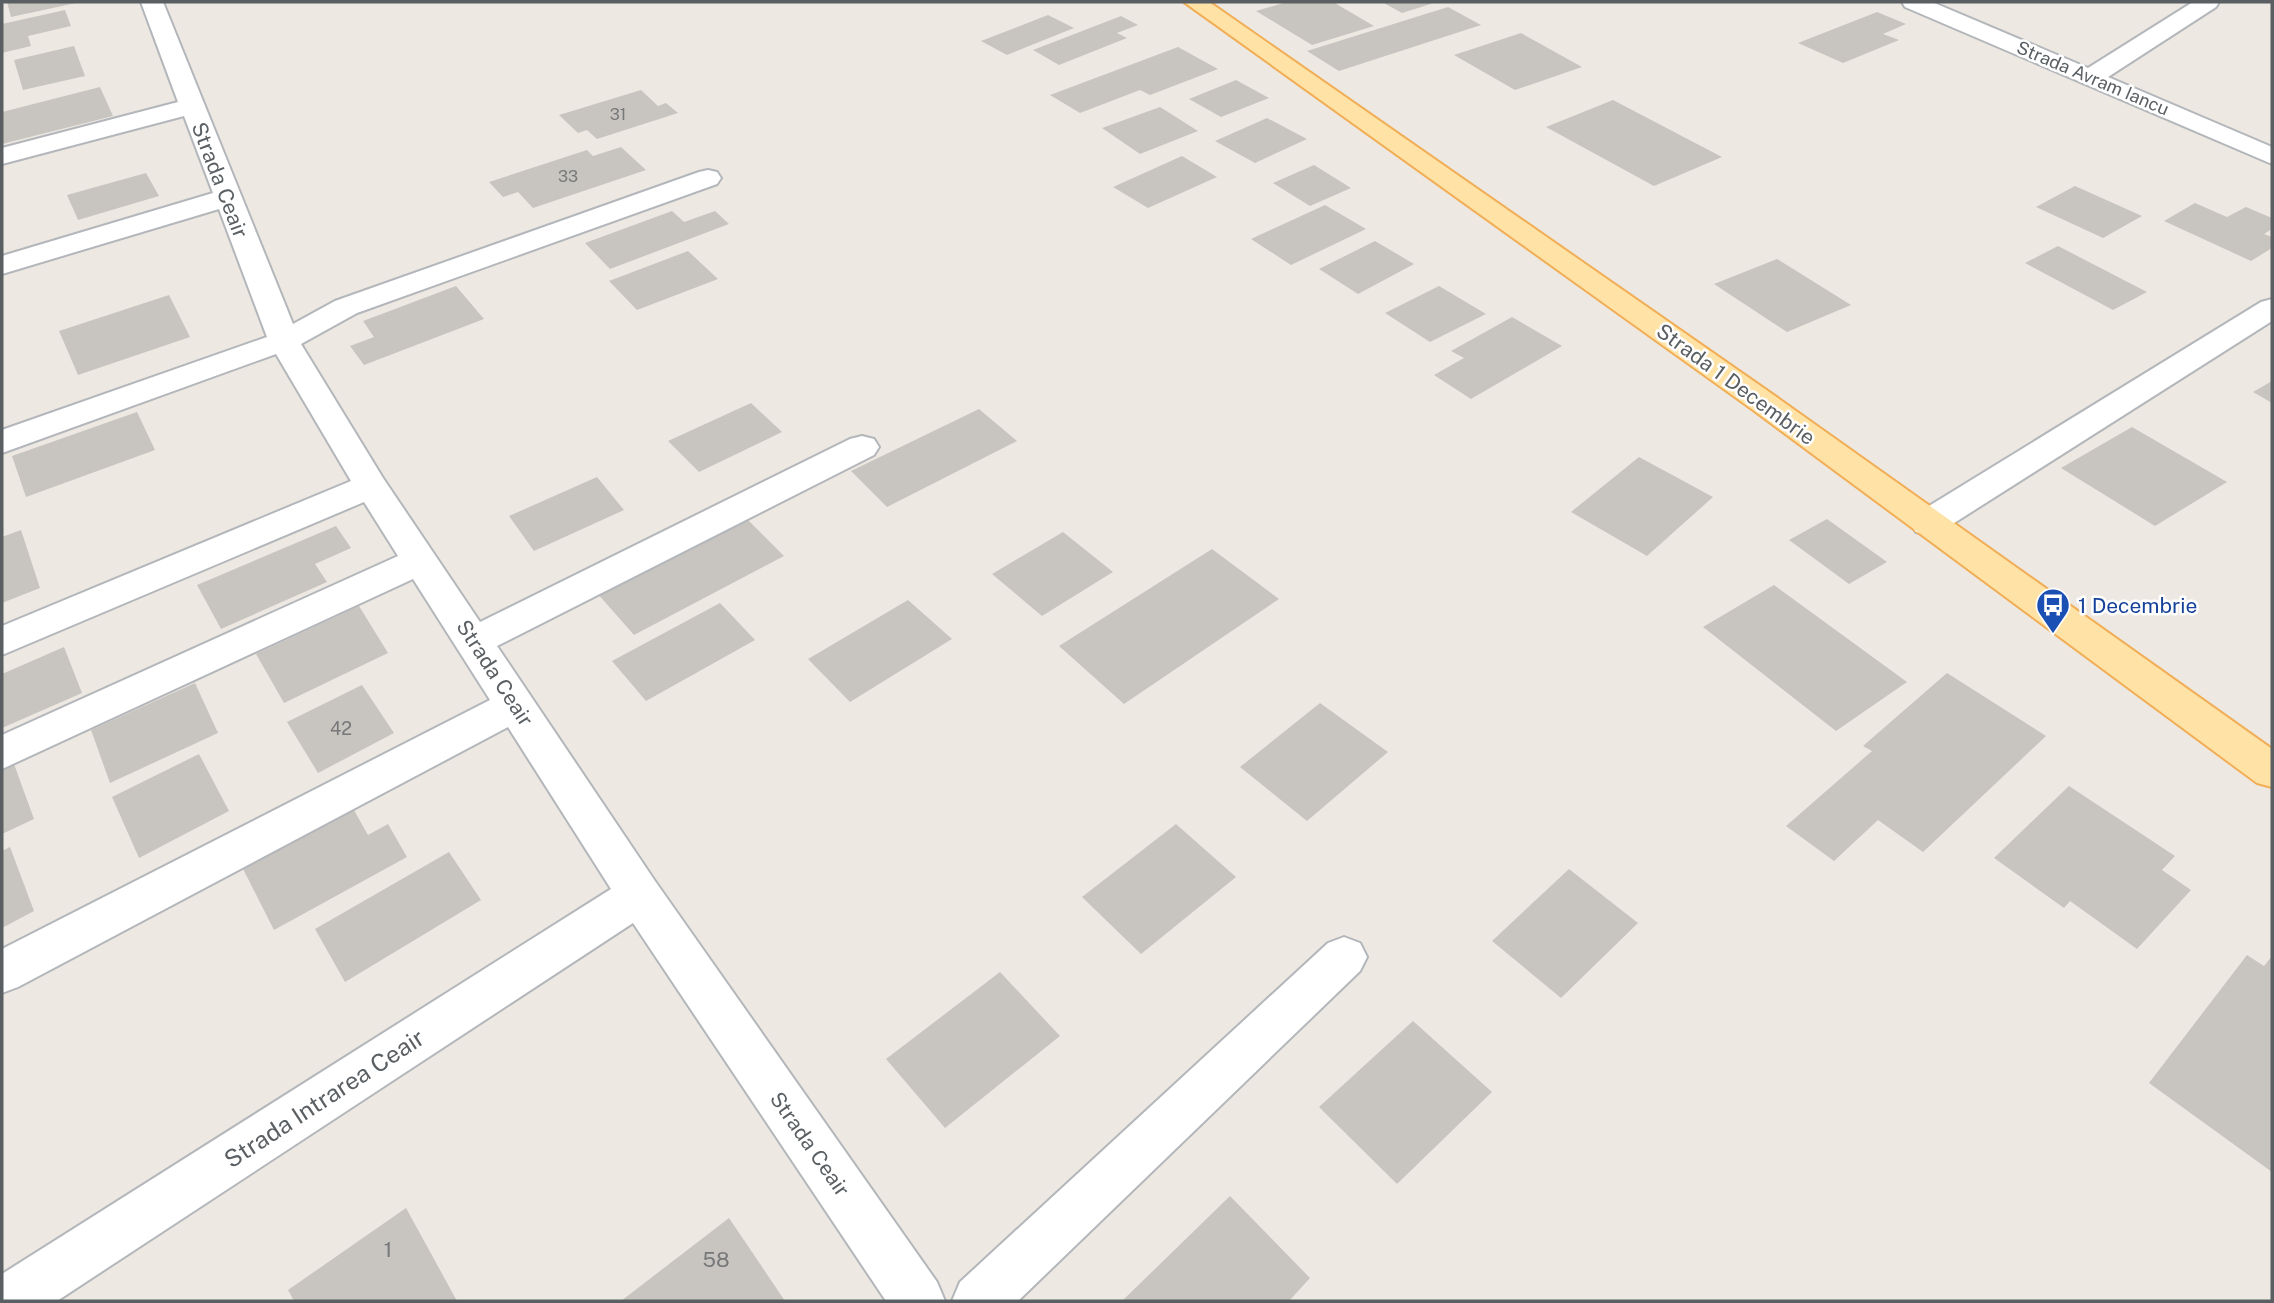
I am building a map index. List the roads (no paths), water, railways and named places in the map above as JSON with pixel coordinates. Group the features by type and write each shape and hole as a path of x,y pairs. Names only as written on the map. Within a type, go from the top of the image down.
{"main road":[{"name":"Strada 1 Decembrie","path":"1195,2 1541,244 2272,771"}],"street":[{"name":"Strada Ceair","path":"152,2 284,341 370,486 639,895 918,1301"},
{"name":"Strada Avram Iancu","path":"1913,2 2272,156"},
{"path":"2091,77 2208,2"},
{"path":"2,156 191,106"},
{"path":"2,442 284,341 346,307 708,178"},
{"path":"2,265 227,198"},
{"path":"1928,523 2272,308"},
{"path":"474,641 862,447"},
{"path":"2,641 370,486"},
{"path":"2,753 420,561"},
{"path":"2,972 516,705"},
{"name":"Strada Intrarea Ceair","path":"9,1301 639,895"},
{"path":"979,1301 1344,957"}],"place":[{"name":"1 Decembrie","path":"2053,635"}]}
